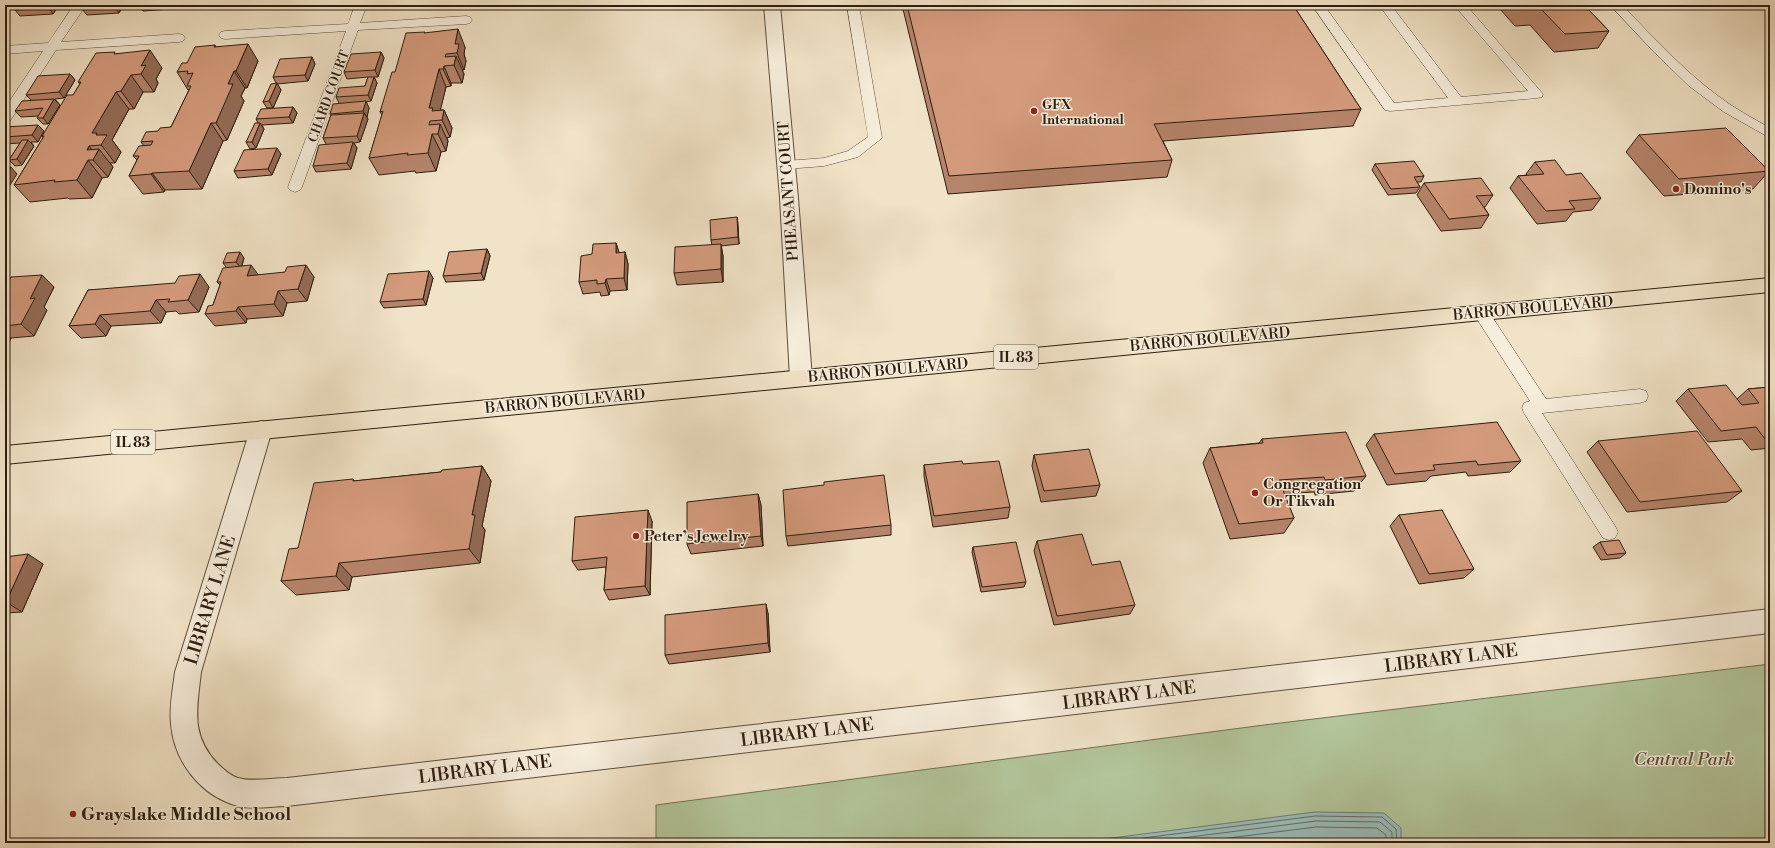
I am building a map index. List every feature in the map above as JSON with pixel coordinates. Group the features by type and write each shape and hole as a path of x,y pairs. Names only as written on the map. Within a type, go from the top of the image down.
{"main road":[{"name":"BARRON BOULEVARD","path":"5,454 1770,285"}],"street":[{"name":"PHEASANT COURT","path":"772,5 786,165 800,378"},
{"name":"LIBRARY LANE","path":"261,430 188,672 184,700 185,731 196,760 215,782 238,792 287,792 1770,621"}],"lane":[{"path":"5,118 80,5"},
{"name":"CHARD COURT","path":"295,187 361,5"},
{"path":"786,165 824,162 854,154 875,138 853,5"},
{"path":"1318,5 1390,107 1537,94 1460,5"},
{"path":"1385,5 1457,101"},
{"path":"1616,5 1689,79 1706,94 1770,134"},
{"path":"225,35 466,20"},
{"path":"5,50 179,38"},
{"path":"1481,313 1542,406"},
{"path":"1609,532 1530,408 1640,396"}],"green space":[{"name":"Central Park","path":"1770,664 1770,843 656,843 656,805 1264,725"}],"water":[{"path":"1315,812 1384,813 1401,828 1401,843 1073,843"}],"building":[{"path":"19,5 50,5 49,8 15,10"},
{"path":"84,5 115,5 82,9"},
{"path":"907,5 1293,5 1361,109 1154,124 1172,160 949,176"},
{"path":"1522,5 1584,5 1609,31 1565,34 1540,8 1525,9"},
{"path":"458,29 455,44 459,44 457,53 446,54 445,57 456,56 454,65 444,66 443,69 439,69 429,108 433,108 432,111 444,110 442,120 430,121 429,125 440,124 438,134 432,134 428,153 407,155 408,153 369,158 383,111 380,112 392,72 395,72 406,33 425,32 424,33"},
{"path":"248,44 236,71 234,71 228,84 233,84 216,123 211,123 189,171 129,176 139,156 133,156 139,146 151,145 153,141 141,142 146,132 158,131 160,128 171,127 191,86 187,86 193,73 187,74 188,71 177,72 182,63 187,63 195,47"},
{"path":"150,50 141,66 146,65 141,74 131,75 121,91 116,92 92,133 97,133 96,135 107,135 101,145 89,146 87,150 99,149 93,160 88,160 77,180 54,182 55,180 14,185 67,95 73,95 81,82 78,82 96,53 115,52 114,54"},
{"path":"381,52 375,70 344,72 351,54"},
{"path":"312,57 305,75 273,77 280,59"},
{"path":"70,74 59,92 26,95 38,76"},
{"path":"368,77 374,77 368,95 336,97 339,88 365,86"},
{"path":"277,83 269,101 263,102 271,84"},
{"path":"54,99 43,118 37,118 43,108 15,111 22,101"},
{"path":"366,101 363,111 330,114 333,104"},
{"path":"293,107 289,117 256,119 261,109"},
{"path":"364,113 357,136 323,138 331,115"},
{"path":"255,123 260,123 252,142 246,142"},
{"path":"38,125 32,135 5,137 5,127"},
{"path":"1726,128 1769,171 1679,179 1639,135"},
{"path":"22,140 28,140 17,159 9,160"},
{"path":"353,142 347,163 313,166 319,145"},
{"path":"277,148 268,169 234,171 244,150"},
{"path":"1555,160 1566,175 1581,173 1601,198 1569,201 1575,209 1546,211 1518,176 1544,174 1535,162"},
{"path":"1414,161 1424,176 1414,177 1420,187 1391,189 1375,164"},
{"path":"11,167 5,177 5,168"},
{"path":"1481,178 1493,195 1476,196 1489,215 1449,219 1424,183"},
{"path":"737,217 738,237 711,240 710,220"},
{"path":"616,243 616,253 625,252 624,278 606,279 605,283 597,284 597,280 579,282 581,256 592,254 593,244"},
{"path":"721,244 721,269 674,273 675,247"},
{"path":"487,249 481,273 443,276 449,252"},
{"path":"240,252 236,262 223,263 227,253"},
{"path":"251,265 247,276 285,272 287,267 306,265 298,289 278,291 274,304 238,307 236,311 205,314 208,306 213,305 221,282 217,282 223,268"},
{"path":"429,271 423,299 380,302 388,274"},
{"path":"200,274 188,300 168,302 170,299 156,300 150,311 100,315 95,324 69,326 88,290 175,283 179,276"},
{"path":"42,275 30,299 35,298 21,324 5,326 5,288 11,277"},
{"path":"1726,385 1742,405 1759,403 1748,389 1770,387 1770,438 1765,439 1756,427 1721,431 1688,389"},
{"path":"1497,422 1521,461 1478,465 1476,461 1433,465 1435,470 1395,474 1374,434"},
{"path":"1697,431 1742,491 1640,502 1598,441"},
{"name":"Congregation Or Tikvah","path":"1346,432 1366,476 1325,480 1324,477 1279,480 1294,518 1239,524 1210,448 1263,443 1262,439"},
{"path":"1089,449 1100,485 1044,491 1034,455"},
{"path":"962,461 963,464 999,461 1010,507 934,516 924,465"},
{"path":"482,466 472,515 475,515 469,549 339,563 336,576 281,581 289,549 298,548 314,483 353,479 353,481 441,472 442,470"},
{"path":"884,475 891,525 786,536 783,490 824,485 824,482"},
{"path":"758,494 761,536 687,544 687,502"},
{"path":"648,510 645,586 604,590 607,557 572,561 575,517"},
{"path":"1442,510 1474,569 1429,574 1399,515"},
{"path":"1082,534 1092,565 1120,561 1135,605 1057,616 1037,541"},
{"path":"1619,540 1626,553 1607,555 1600,542"},
{"path":"1016,542 1026,582 982,587 973,547"},
{"path":"28,554 6,602 5,602 5,557"},
{"path":"766,604 768,643 665,655 665,615"}],"place":[{"name":"GFX International","path":"1034,111"},
{"name":"Domino's","path":"1676,189"},
{"name":"Congregation Or Tikvah","path":"1255,493"},
{"name":"Peter’s Jewelry","path":"636,536"},
{"name":"Grayslake Middle School","path":"73,814"}]}
